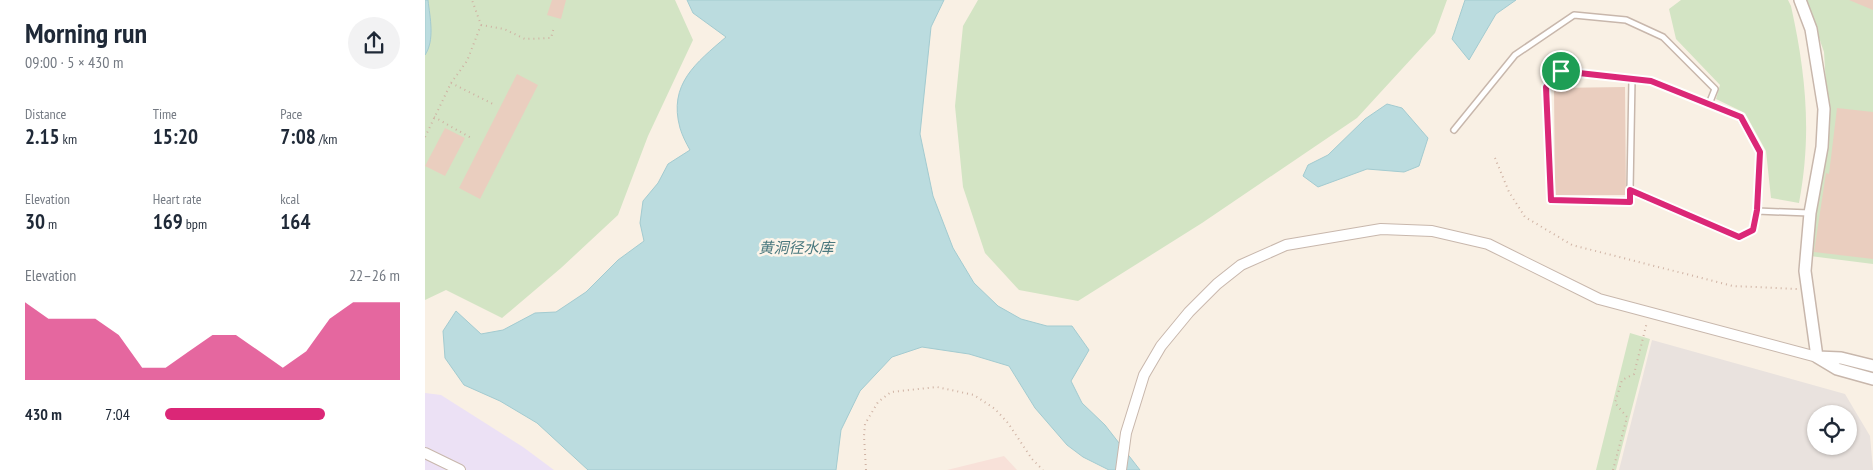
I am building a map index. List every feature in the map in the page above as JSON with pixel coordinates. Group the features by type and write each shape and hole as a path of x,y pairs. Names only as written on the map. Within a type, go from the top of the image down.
{"street":[{"path":"1800,0 1811,29 1823,109 1823,146 1810,213 1805,271 1817,357"},
{"path":"1121,470 1126,433 1143,375 1161,346 1189,312 1217,284 1241,265 1286,245 1381,229 1433,231 1488,244 1599,299 1817,357 1841,358 1873,366"},
{"path":"1817,357 1837,369 1873,379"},
{"path":"425,453 460,470"}],"lane":[{"path":"1454,130 1515,55 1574,15 1625,20 1663,37 1715,90 1709,104"},
{"path":"1630,190 1739,237 1753,230 1757,210 1760,152 1741,117 1651,81 1632,78 1561,71 1546,87 1551,200 1630,202 1630,190 1632,78"},
{"path":"1757,210 1810,213"}],"path":[{"path":"425,137 451,83 467,62 481,25 472,0"},
{"path":"481,25 505,29 525,39 551,38 554,28"},
{"path":"451,83 493,104"},
{"path":"434,117 473,139"},
{"path":"1495,158 1509,192 1525,217 1572,245 1733,286 1807,289"},
{"path":"1613,470 1627,417 1615,403 1622,380 1634,374 1649,312"},
{"path":"866,470 865,424 878,402 891,392 937,387 974,395 995,409 1008,423 1032,459 1043,470"}],"shaded area":[{"path":"1652,340 1845,394 1852,405 1807,405 1807,455 1857,455 1857,414 1870,436 1873,470 1619,470"},
{"path":"425,393 441,395 523,447 554,470 425,470"},
{"path":"1004,456 1017,470 947,470"}],"green space":[{"path":"425,0 675,0 693,40 648,136 618,215 561,268 502,318 446,290 425,300"},
{"path":"978,0 1447,0 1435,33 1357,118 1202,223 1078,301 1019,290 985,253 963,187 955,106 963,26"},
{"path":"1681,0 1788,0 1796,31 1804,80 1805,153 1799,203 1771,198 1766,151 1745,113 1716,99 1720,85 1676,39 1669,9"},
{"path":"1806,0 1873,0 1873,264 1810,256 1828,119 1824,52"},
{"path":"1630,333 1650,339 1616,470 1596,470"}],"water":[{"path":"425,0 428,0 431,36 425,55"},
{"name":"黄洞径水库","path":"687,0 944,0 931,27 920,134 933,196 953,248 974,283 998,306 1021,319 1047,326 1072,326 1089,350 1071,381 1082,403 1105,425 1140,470 1109,470 1083,457 1067,445 1035,408 1009,366 969,354 922,347 892,357 860,391 841,430 836,470 588,470 537,423 500,401 464,385 445,358 443,331 456,311 481,334 503,330 535,313 556,312 586,292 618,260 644,241 640,223 643,201 658,183 668,164 690,150 681,131 677,113 681,87 687,76 704,56 726,37 693,13"},
{"path":"1465,0 1516,0 1496,14 1469,60 1452,39"},
{"path":"1387,104 1402,108 1428,138 1419,166 1404,172 1367,169 1318,187 1303,176 1308,165 1328,155 1365,119"}],"building":[{"path":"552,0 566,0 561,19 547,15"},
{"path":"1849,0 1873,0 1873,10"},
{"path":"517,74 538,85 480,199 459,188"},
{"path":"1625,87 1626,195 1555,195 1554,88"},
{"path":"1837,108 1873,112 1873,259 1814,252 1826,173 1829,174"},
{"path":"445,128 465,138 445,176 425,166"}],"route":[{"path":"1561,71 1651,81 1741,117 1760,152 1757,210 1753,230 1739,237 1630,190 1630,202 1551,200 1546,87 1561,71"}]}
